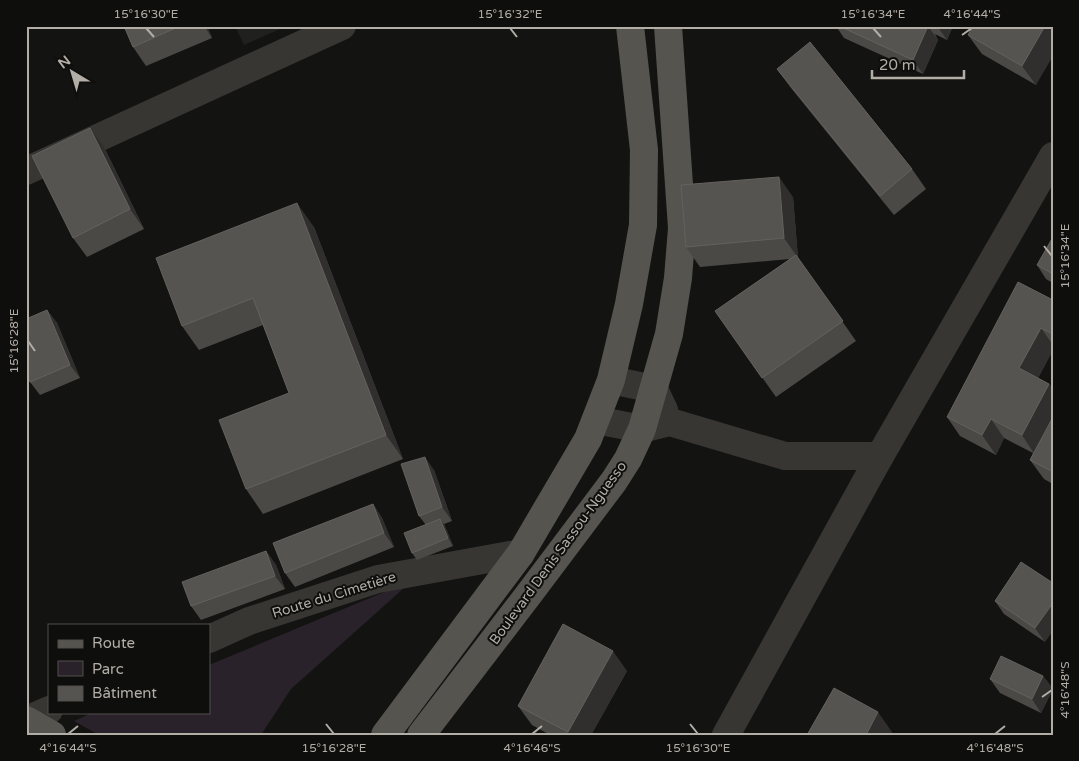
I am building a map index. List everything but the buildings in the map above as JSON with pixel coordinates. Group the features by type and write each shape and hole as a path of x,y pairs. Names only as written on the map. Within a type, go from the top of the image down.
{"main road":[{"path":"385,735 521,553 588,439 611,380 629,304 643,225 644,150 630,26"},
{"name":"Boulevard Denis Sassou-Nguesso","path":"421,735 614,481 628,459 642,429 669,334 678,278 682,228 668,26"},
{"path":"26,720 52,735"}],"street":[{"path":"26,171 342,26"},
{"path":"726,735 880,456 1053,156"},
{"path":"611,380 654,389 670,422"},
{"path":"596,420 642,429 670,422 785,456 880,456"},
{"name":"Route du Cimetière","path":"210,639 249,621 378,579 521,553"},
{"path":"26,720 48,710"}],"shaded area":[{"path":"235,26 287,26 244,45"}],"green space":[{"path":"413,580 291,689 261,735 99,735 74,721 90,714 210,714 210,665"}]}
